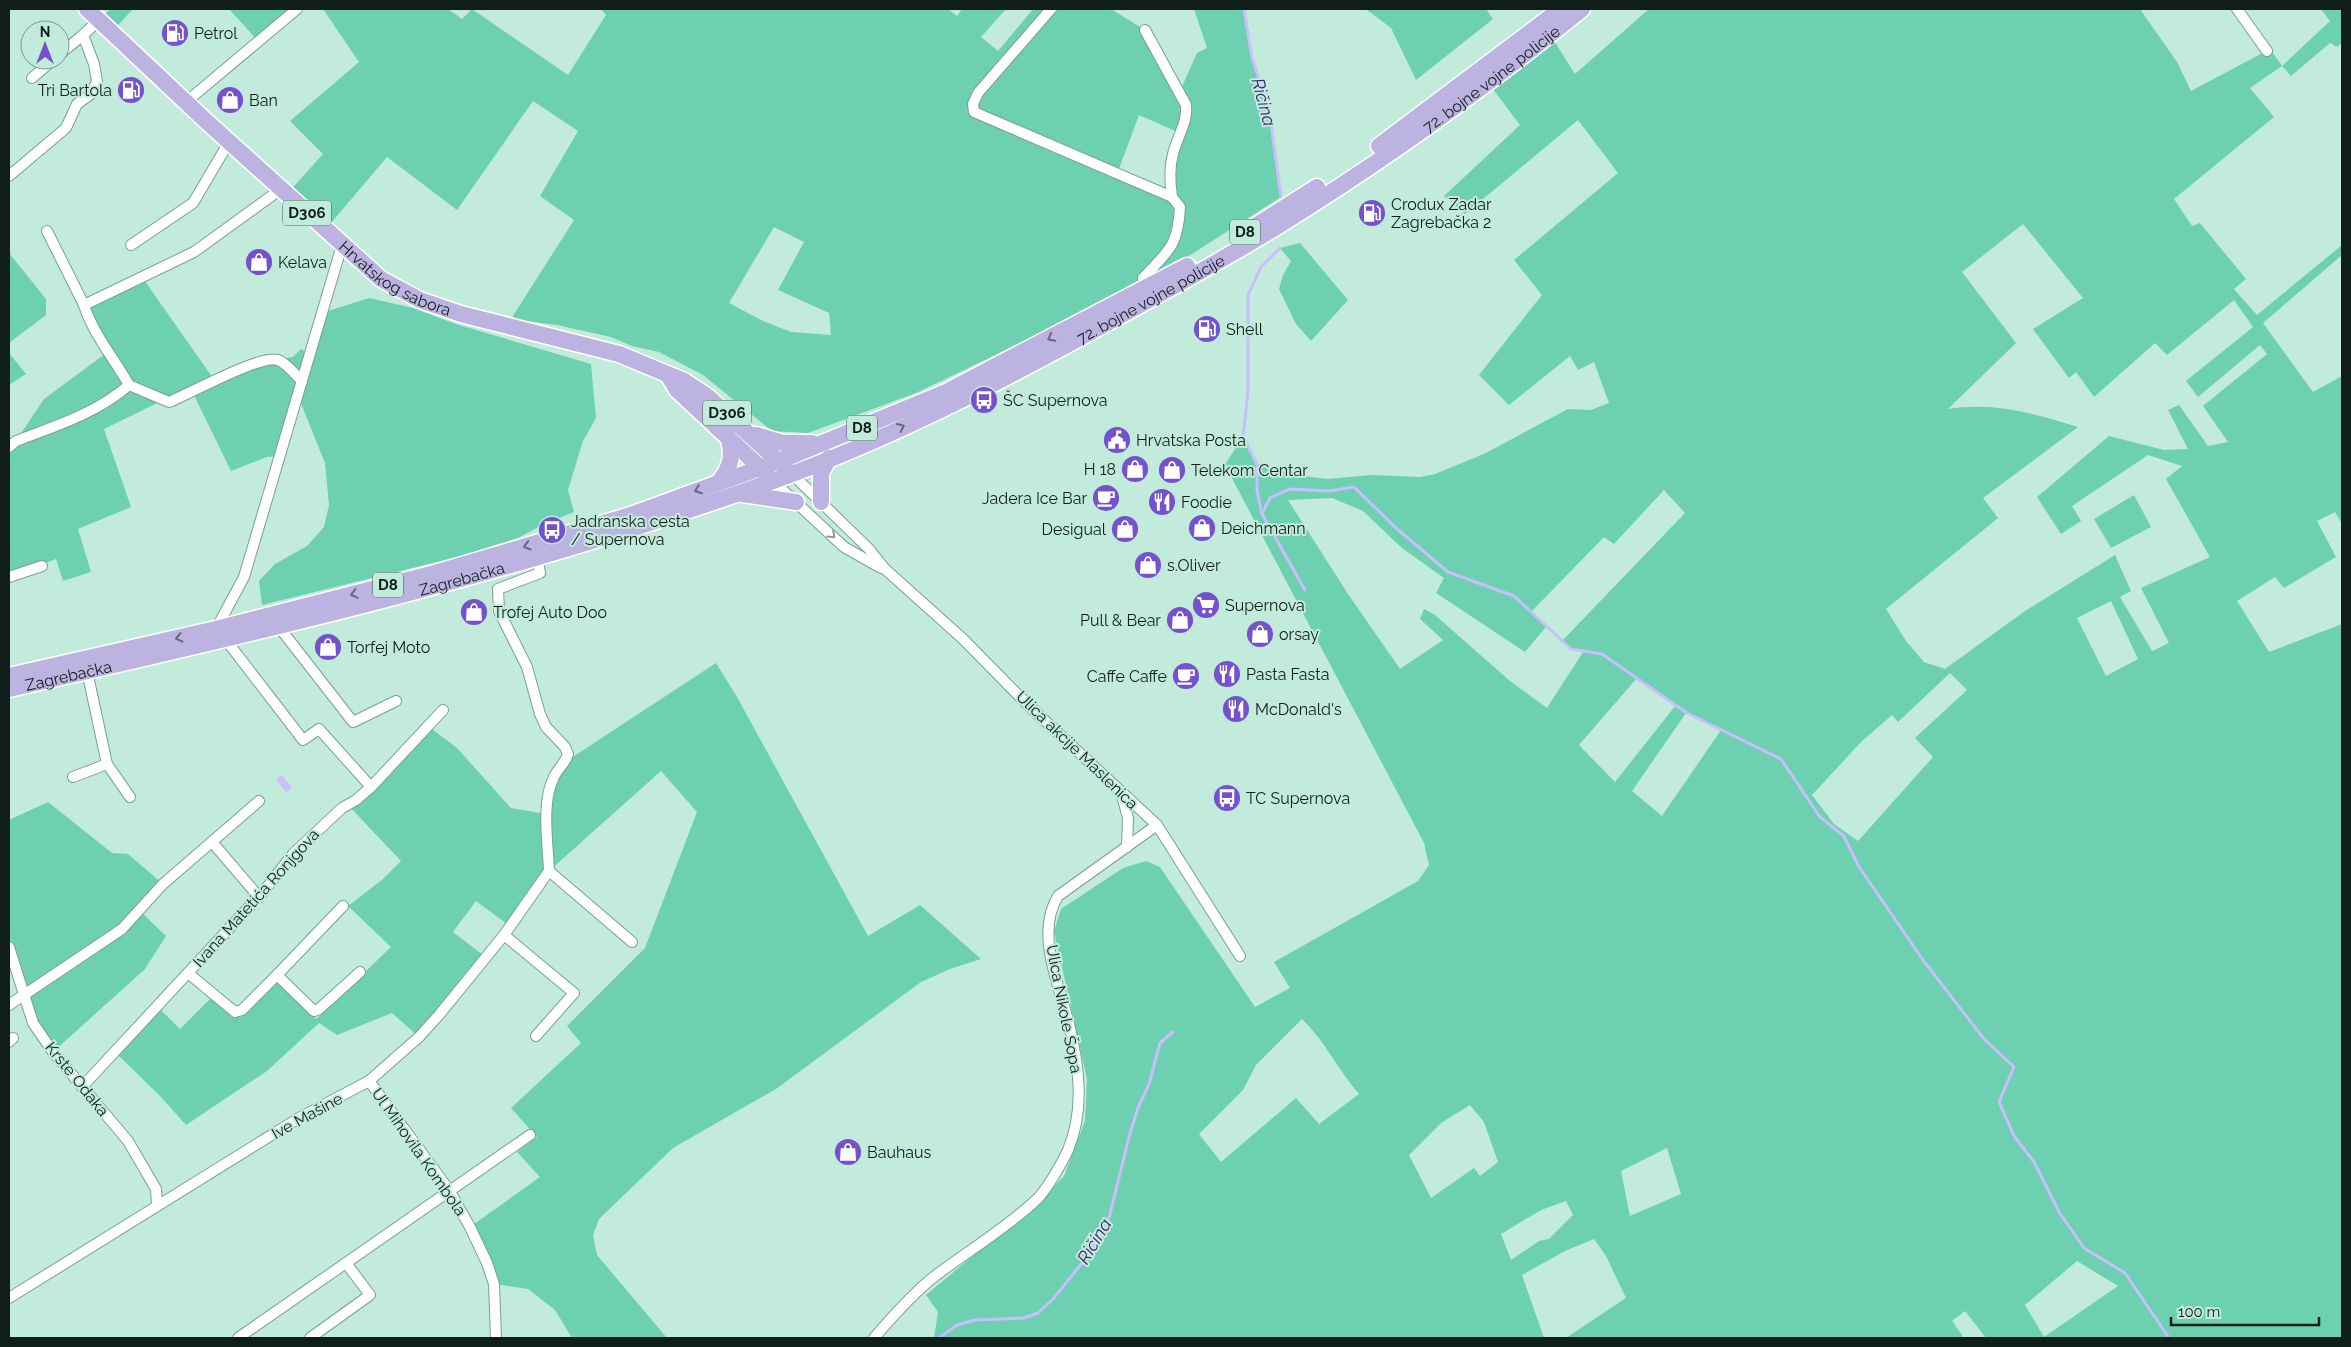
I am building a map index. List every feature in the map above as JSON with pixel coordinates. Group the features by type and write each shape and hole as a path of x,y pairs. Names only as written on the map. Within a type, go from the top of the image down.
{"main road":[{"name":"Hrvatskog sabora","path":"87,9 229,142 381,279 420,300 491,323 618,354 668,375 695,388 748,431 792,474"},
{"name":"72. bojne vojne policije","path":"792,474 825,451 944,393 1146,289 1235,239 1355,163 1561,9"},
{"name":"72. bojne vojne policije","path":"779,461 825,451 1013,375 1276,227 1415,134 1500,73 1582,9"},
{"name":"Hrvatskog sabora","path":"668,375 678,390 761,467 773,481"},
{"path":"748,431 761,438 825,451 821,472 821,502"},
{"path":"719,482 731,463 732,453 726,434"},
{"name":"Zagrebačka","path":"9,689 88,671 221,635 554,538 628,516 779,461"},
{"name":"Zagrebačka","path":"9,676 221,635 279,627 445,583 638,527 792,474"},
{"path":"737,493 752,497 768,496 796,502"}],"street":[{"path":"186,102 297,9"},
{"path":"1051,9 978,93 974,104 974,112 1172,197 1180,207 1179,229 1171,249 1143,278 1146,289"},
{"path":"2237,9 2267,51"},
{"path":"70,46 99,20"},
{"path":"1145,30 1186,105 1187,114 1172,155 1170,178 1172,197"},
{"path":"9,176 66,128 77,104 91,94 97,81 94,64 83,35"},
{"path":"32,78 41,70"},
{"path":"131,245 193,203 229,142"},
{"path":"84,305 194,252 281,189"},
{"path":"47,230 84,305 90,325 109,350 129,385 169,402 247,365 269,359 278,360 302,381"},
{"path":"342,245 244,577 221,635 303,740 319,730 371,787"},
{"path":"9,447 16,441 72,420 115,397 129,385"},
{"name":"Ulica akcije Maslenica","path":"792,474 885,569 963,639 1028,705 1157,826 1240,956"},
{"name":"Ulica akcije Maslenica","path":"773,481 844,547 885,569"},
{"path":"537,556 540,573 498,589 499,611 527,667 540,714 546,727 568,754 565,762 553,778 547,804 550,870 632,942"},
{"path":"9,577 42,566"},
{"path":"279,627 353,722 396,701"},
{"path":"88,671 107,764 130,797"},
{"name":"Ivana Matetića Ronjgova","path":"82,1087 259,897 293,854 371,787 443,710"},
{"path":"73,778 107,764"},
{"path":"1120,791 1128,818 1127,847"},
{"path":"9,1006 122,929 163,884 259,801"},
{"name":"Ulica Nikole Šopa","path":"874,1338 933,1278 1037,1200 1067,1152 1078,1122 1079,1086 1069,1026 1050,952 1048,921 1051,908 1058,896 1157,826"},
{"path":"212,842 259,897"},
{"name":"Ive Mašine","path":"9,1298 299,1118 369,1081 419,1037 504,935 550,870"},
{"path":"343,906 277,975 314,1011 320,1009 360,972"},
{"path":"504,935 574,992 536,1036"},
{"name":"Krste Odaka","path":"9,946 33,1023 53,1052 128,1141 156,1189 157,1205"},
{"name":"Ivana Matetića Ronjgova","path":"188,973 235,1012 242,1010 277,975"},
{"name":"Ul Mihovila Kombola","path":"369,1081 449,1190 470,1227 487,1263 494,1284 496,1338"},
{"path":"238,1338 530,1135"},
{"path":"310,1338 370,1295 346,1263"}],"green space":[{"path":"110,9 133,9 112,32 99,20"},
{"path":"229,9 298,9 258,41"},
{"path":"323,9 448,9 462,19 472,9 568,75 606,15 601,9 948,9 957,16 962,9 1006,9 981,37 998,51 1033,9 1111,9 1145,30 1180,91 1197,53 1207,48 1194,9 1247,9 1244,11 1252,58 1269,109 1281,197 1170,268 1067,321 916,393 808,433 772,431 703,375 659,352 632,346 611,337 557,325 511,319 574,220 540,196 578,131 533,101 457,210 387,157 325,230 287,194 323,154 290,121 359,62","holes":["1139,115 1180,133 1172,197 1117,174","774,227 804,242 778,290 829,313 831,335 791,332 761,320 729,303"]},
{"path":"1366,9 1486,9 1493,19 1416,80 1391,28"},
{"path":"1649,9 2140,9 2177,62 2191,91 2270,49 2282,66 2250,88 2274,117 2174,199 2192,226 2200,223 2246,279 2234,289 2257,315 2342,245 2342,255 2263,323 2313,392 2342,376 2342,524 2335,512 2317,521 2336,557 2284,588 2275,577 2237,601 2269,652 2342,624 2342,1338 1986,1338 1965,1311 1952,1321 1964,1338 1566,1338 1626,1298 1606,1256 1594,1239 1565,1251 1522,1275 1544,1338 934,1338 938,1312 926,1295 1046,1195 1064,1176 1085,1121 1087,1079 1054,931 1061,909 1123,868 1146,861 1160,867 1255,1007 1290,988 1274,962 1418,881 1429,865 1424,843 1225,465 1243,436 1258,464 1296,475 1328,479 1371,475 1420,477 1435,474 1486,453 1568,409 1591,410 1609,403 1594,362 1578,370 1570,356 1509,405 1479,375 1542,295 1514,260 1618,173 1578,120 1465,214 1444,196 1520,125 1492,88 1553,39 1575,74","holes":["2023,224 2083,298 2033,329 2069,378 2076,372 2094,397 2155,343 2167,355 2234,300 2253,327 2186,381 2198,397 2260,345 2267,354 2203,406 2228,442 2208,446 2179,405 2168,410 2188,449 2164,450 2109,436 2037,497 2061,534 2081,521 2072,506 2148,455 2182,466 2166,479 2210,557 2141,588 2169,643 2152,651 2120,597 2131,591 2115,555 2025,611 1945,669 1924,662 1906,641 1886,609 1998,518 1983,498 2078,427 2013,410 1981,407 1948,409 2016,343 1962,272","1664,490 1685,513 1562,641 1571,649 1583,652 1547,708 1510,681 1435,615 1424,609 1420,619 1443,640 1400,669 1348,594 1288,500 1332,498 1363,511 1402,548 1444,578 1436,593 1525,652 1546,627 1531,612 1604,537 1614,544","2111,601 2138,659 2106,676 2077,618","1950,673 1967,690 1915,738 1933,757 1858,841 1834,824 1812,795 1861,742 1892,715 1898,722","1637,678 1676,705 1615,782 1579,745","1686,713 1721,730 1662,816 1632,791","1302,1019 1318,1037 1359,1094 1319,1124 1296,1098 1221,1162 1199,1134 1243,1090 1256,1065","1470,1105 1484,1122 1498,1162 1480,1176 1474,1168 1431,1198 1409,1155 1441,1123","1667,1148 1681,1194 1630,1216 1621,1171","1566,1201 1573,1215 1549,1239 1539,1241 1511,1260 1501,1234 1541,1210","2077,1261 2118,1286 2044,1337 2025,1305"]},
{"path":"2321,9 2342,9 2342,43 2337,47 2330,43 2291,76 2282,66 2330,21"},
{"path":"1300,243 1348,300 1311,341 1296,324 1279,289 1283,275 1291,261 1280,248"},
{"path":"9,253 46,299 46,315 9,343"},
{"path":"142,277 215,381 254,363 293,357 301,349 310,354 322,313 369,298 413,308 456,324 591,364 596,418 583,441 568,490 574,512 542,525 518,538 457,557 262,605 259,581 275,564 307,546 324,527 329,505 325,463 298,396 280,456 267,457 231,471 190,387 104,429 131,507 78,529 91,572 63,581 56,559 12,576 9,570 9,447 16,441 44,399 109,351 84,305"},
{"path":"9,353 26,374 9,385"},
{"path":"2134,495 2151,527 2111,548 2094,519"},
{"path":"716,663 737,697 868,936 920,905 981,959 950,969 921,982 776,1089 673,1148 599,1219 593,1235 597,1255 667,1338 572,1338 555,1310 528,1289 494,1284 470,1227 540,1177 517,1152 537,1137 511,1108 581,1043 567,1026 645,948 697,812 661,771 549,871 511,927 476,901 453,932 487,958 419,1037 392,1013 337,1035 319,1023 267,1071 186,1125 162,1098 115,1052 157,1006 180,1029 211,998 235,1012 277,975 316,1019 391,947 348,906 383,879 401,861 348,805 428,726 457,748 511,808 546,814 547,804 565,762"},
{"path":"48,802 112,853 128,854 163,884 139,910 166,936 145,969 53,1052 33,1023 9,947 9,820"}],"shaded area":[{"path":"282,775 292,788 286,792 276,779"}],"waterway":[{"name":"Ričina","path":"1244,9 1252,58 1269,109 1281,197"},
{"path":"1280,248 1261,267 1248,295 1248,392 1243,436 1257,464 1257,491 1262,514 1305,590"},
{"path":"1262,514 1270,498 1290,489 1329,491 1354,487 1396,528 1448,572 1514,596 1571,649 1602,654 1687,713 1781,759 1820,817 1844,836 1859,867 1923,960 1984,1039 2014,1067 1999,1102 2014,1136 2034,1162 2059,1212 2084,1248 2125,1273 2169,1338"},
{"name":"Ričina","path":"939,1338 957,1325 975,1320 1024,1318 1038,1313 1053,1299 1087,1257 1108,1222 1130,1133 1138,1108 1149,1084 1160,1043 1173,1032"}],"place":[{"name":"Petrol","path":"175,33"},
{"name":"Tri Bartola","path":"131,90"},
{"name":"Ban","path":"230,100"},
{"name":"Crodux Zadar Zagrebačka 2","path":"1372,213"},
{"name":"Kelava","path":"259,262"},
{"name":"Shell","path":"1207,329"},
{"name":"ŠC Supernova","path":"984,400"},
{"name":"Hrvatska Posta","path":"1117,440"},
{"name":"H 18","path":"1135,469"},
{"name":"Telekom Centar","path":"1172,470"},
{"name":"Jadera Ice Bar","path":"1106,498"},
{"name":"Foodie","path":"1162,502"},
{"name":"Deichmann","path":"1202,528"},
{"name":"Desigual","path":"1125,529"},
{"name":"Jadranska cesta / Supernova","path":"552,530"},
{"name":"s.Oliver","path":"1148,565"},
{"name":"Supernova","path":"1206,605"},
{"name":"Trofej Auto Doo","path":"474,612"},
{"name":"Pull & Bear","path":"1180,620"},
{"name":"orsay","path":"1260,634"},
{"name":"Torfej Moto","path":"328,647"},
{"name":"Pasta Fasta","path":"1227,674"},
{"name":"Caffe Caffe","path":"1186,676"},
{"name":"McDonald's","path":"1236,709"},
{"name":"TC Supernova","path":"1227,798"},
{"name":"Bauhaus","path":"848,1152"}]}
